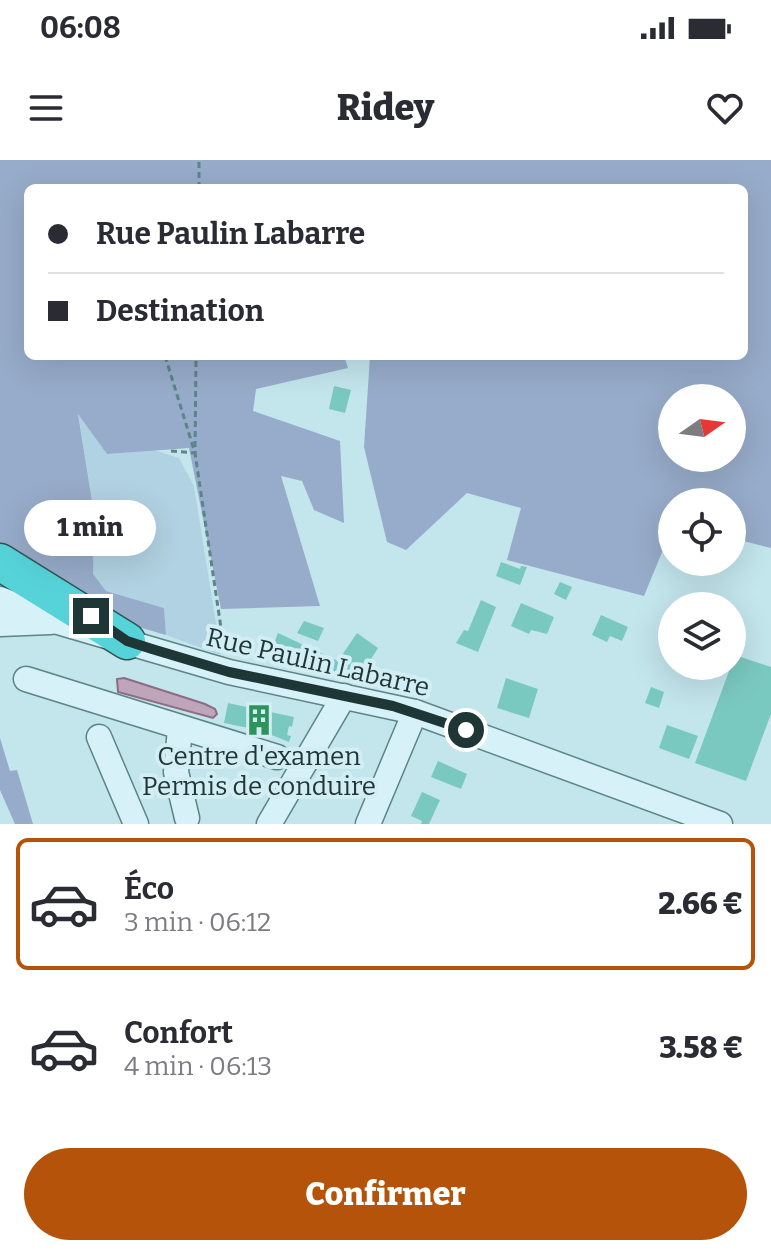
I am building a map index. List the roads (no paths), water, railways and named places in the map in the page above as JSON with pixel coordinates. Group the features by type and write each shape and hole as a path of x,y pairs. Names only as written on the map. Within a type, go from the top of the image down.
{"highway":[{"path":"0,562 127,641"}],"street":[{"path":"0,599 58,622"},
{"name":"Rue Paulin Labarre","path":"58,622 229,672 408,710 720,824"},
{"path":"0,624 58,622"},
{"path":"26,679 277,757"},
{"path":"269,824 344,696"},
{"path":"362,815 408,710"},
{"path":"180,729 176,772 181,822"},
{"path":"99,737 136,824"}],"place":[{"name":"Centre d'examen Permis de conduire","path":"259,720"}]}
